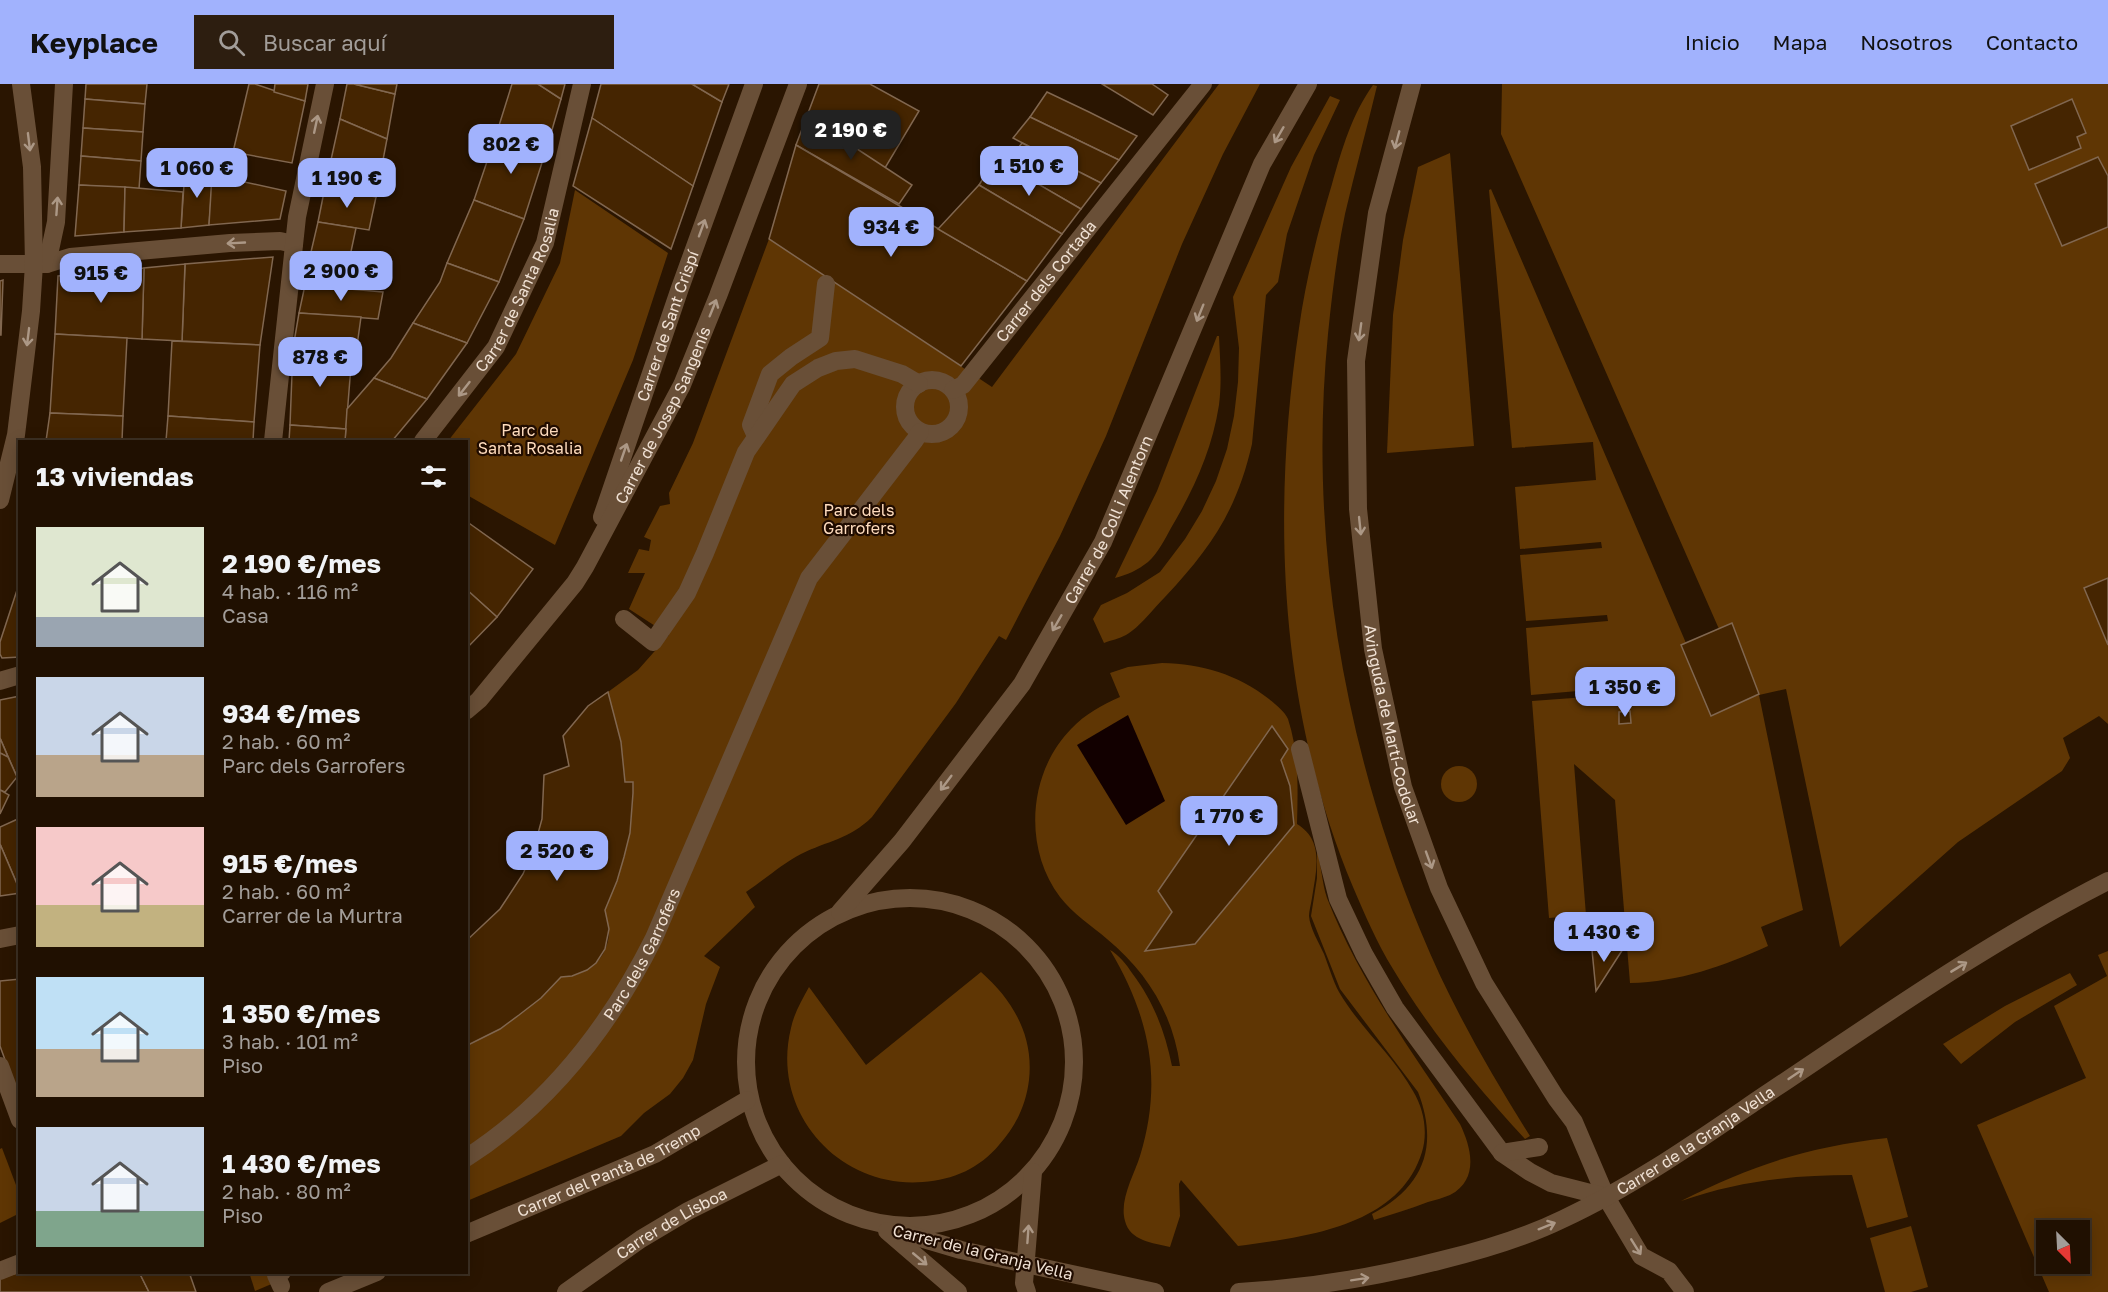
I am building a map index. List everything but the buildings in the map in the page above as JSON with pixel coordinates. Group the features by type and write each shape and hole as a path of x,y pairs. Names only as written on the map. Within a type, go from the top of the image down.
{"street":[{"path":"21,84 32,167 40,264"},
{"path":"0,500 16,435 31,311 40,264 56,222 64,84"},
{"path":"273,440 297,217 325,84"},
{"name":"Carrer de Santa Rosalia","path":"424,440 496,347 545,243 582,84"},
{"name":"Carrer de Sant Crispí","path":"585,567 680,288 754,84"},
{"name":"Carrer de Josep Sangenís","path":"468,709 479,700 575,583 682,386 798,84"},
{"name":"Carrer dels Cortada","path":"954,390 963,385 1203,84"},
{"name":"Carrer de Coll i Alentorn","path":"840,912 902,842 1022,684 1103,542 1262,164 1308,84"},
{"name":"Avinguda de Martí-Codolar","path":"1412,84 1377,213 1356,361 1359,508 1373,649 1403,787 1439,888 1484,983 1556,1098 1574,1122 1606,1197 1641,1256 1669,1271 1685,1292"},
{"path":"0,264 40,264 70,257 230,243 279,241 294,244"},
{"path":"756,436 751,424 770,374 820,338 826,284"},
{"path":"624,619 653,642 662,630 687,593 734,480 756,436 793,384 812,371 836,361 855,359 879,365 919,384"},
{"path":"934,380 954,390 959,404 954,425 941,433 934,434 920,432 908,420 905,412 908,396 919,384 934,380"},
{"name":"Parc dels Garrofers","path":"468,1157 503,1132 536,1104 565,1074 615,1008 654,938 809,578 920,432"},
{"path":"0,681 18,676"},
{"path":"1300,749 1338,899 1364,954 1395,1008 1502,1153 1551,1183 1606,1197"},
{"name":"Carrer de la Granja Vella","path":"1239,1292 1292,1289 1384,1276 1464,1255 1518,1238 1562,1220 1606,1197 1687,1147 1947,974 2108,880"},
{"path":"905,899 933,900 969,908 1014,934 1033,951 1049,972 1062,995 1075,1043 1076,1068 1067,1114 1057,1137 1033,1172 989,1206 937,1225 909,1228 881,1226 853,1217 813,1193 782,1164 762,1134 747,1100 745,1055 749,1031 765,986 777,967 810,932 840,912 864,905 905,899"},
{"path":"0,939 18,935"},
{"path":"0,1066 18,1115"},
{"name":"Carrer del Pantà de Tremp","path":"468,1233 655,1154 747,1100"},
{"path":"1502,1153 1539,1147"},
{"name":"Carrer de Lisboa","path":"566,1292 641,1239 688,1211 782,1164"},
{"path":"1027,1292 1024,1283 1033,1172"},
{"path":"881,1226 958,1292"},
{"name":"Carrer de la Granja Vella","path":"881,1226 960,1250 1155,1292"},
{"path":"0,1271 18,1264"},
{"path":"328,1292 371,1274"}],"green space":[{"name":"Parc dels Garrofers","path":"1219,84 1260,84 1223,154 1182,244 1106,436 1060,536 1006,640 999,636 956,703 872,817 847,835 794,858 746,892 755,907 704,956 720,967 706,1004 693,1060 683,1078 670,1094 644,1113 621,1136 468,1201 468,1045 517,1016 561,977 588,970 601,957 608,941 609,928 605,908 617,882 625,854 631,818 633,782 625,782 621,742 608,692 638,670 669,635 629,609 645,573 628,573 639,549 649,551 651,540 644,537 660,506 670,504 669,493 693,443 769,239 992,387"},
{"path":"1502,84 2108,84 2108,724 2099,716 2063,738 2070,758 2062,771 1958,842 1840,947 1786,689 1759,695 1803,910 1761,927 1768,946 1701,972 1666,980 1630,983 1615,800 1574,764 1586,915 1549,918 1532,701 1614,695 1613,688 1531,695 1526,628 1608,621 1607,615 1526,621 1520,555 1602,548 1601,542 1520,549 1515,487 1596,480 1593,442 1512,448 1489,190 1491,189 1686,643 1681,646 1711,715 1759,694 1732,623 1719,629 1501,134"},
{"path":"1373,85 1377,86 1345,214 1337,259 1328,334 1323,410 1323,487 1328,563 1338,639 1352,714 1371,788 1394,861 1444,985 1485,1062 1530,1136 1525,1139 1471,1078 1438,1036 1407,992 1376,939 1353,887 1328,820 1309,752 1296,682 1288,612 1284,541 1285,469 1290,398 1299,328 1313,255 1340,158 1353,120"},
{"path":"1330,96 1340,100 1314,155 1287,234 1278,282 1266,295 1252,444 1239,489 1220,527 1196,562 1136,628 1104,643 1093,619 1101,605 1127,593 1160,572 1185,539 1216,481 1227,449 1238,382 1239,348 1233,297 1291,167"},
{"path":"1450,153 1474,446 1387,453 1393,315 1403,240 1418,167"},
{"name":"Parc de Santa Rosalia","path":"575,190 668,253 633,360 555,545 468,496 468,440 449,440 516,354 560,263"},
{"path":"1217,336 1219,336 1220,370 1219,405 1212,438 1201,469 1155,554 1140,567 1115,578 1157,491"},
{"path":"1162,663 1205,668 1218,672 1257,690 1277,706 1288,719 1296,758 1297,824 1312,839 1315,848 1316,867 1309,914 1311,925 1339,992 1405,1078 1417,1098 1424,1121 1425,1137 1422,1152 1410,1177 1393,1197 1371,1212 1346,1224 1291,1238 1238,1246 1181,1180 1179,1184 1180,1216 1170,1247 1137,1237 1125,1221 1126,1196 1147,1128 1151,1102 1151,1076 1149,1050 1135,1000 1110,950 1125,963 1147,995 1162,1029 1172,1066 1180,1066 1176,1047 1164,1012 1146,980 1121,952 1065,903 1048,878 1040,856 1036,834 1036,811 1039,789 1046,767 1057,747 1082,719 1120,697 1110,673 1128,667","holes":["1272,726 1288,749 1281,760 1290,786 1294,825 1195,944 1145,951 1172,912 1158,891"]},
{"path":"1459,766 1471,772 1477,784 1471,796 1459,802 1447,796 1441,784 1447,772"},
{"path":"1317,849 1327,898 1355,958 1387,1015 1460,1124 1470,1152 1469,1172 1466,1180 1450,1195 1374,1220 1372,1214 1390,1203 1415,1178 1426,1147 1427,1130 1418,1092 1340,989 1311,916 1317,878"},
{"path":"2108,951 2108,1292 2049,1292 2041,1274 2090,1274 2090,1220 2036,1220 2036,1262 1977,1125 2086,1078 2054,1006 2107,976 2098,955"},
{"path":"981,972 1003,994 1012,1007 1028,1048 1030,1064 1025,1098 1015,1123 1005,1138 992,1153 975,1166 945,1179 934,1181 892,1181 864,1173 839,1158 818,1139 801,1115 791,1088 787,1059 791,1028 796,1012 809,987 866,1065"},
{"path":"2070,973 2077,985 2015,1022 1961,1064 1943,1044 2005,1006"},
{"path":"1887,1138 1908,1217 1867,1228 1852,1175 1808,1176 1745,1184 1681,1201 1732,1177 1781,1159 1831,1147"},
{"path":"2,1148 18,1190 18,1214 0,1223 0,1149"},
{"path":"1911,1226 1928,1287 1911,1292 1885,1292 1870,1238"},
{"path":"250,1274 295,1274 255,1291"}],"shaded area":[{"path":"1128,715 1165,801 1126,825 1077,745"}]}
